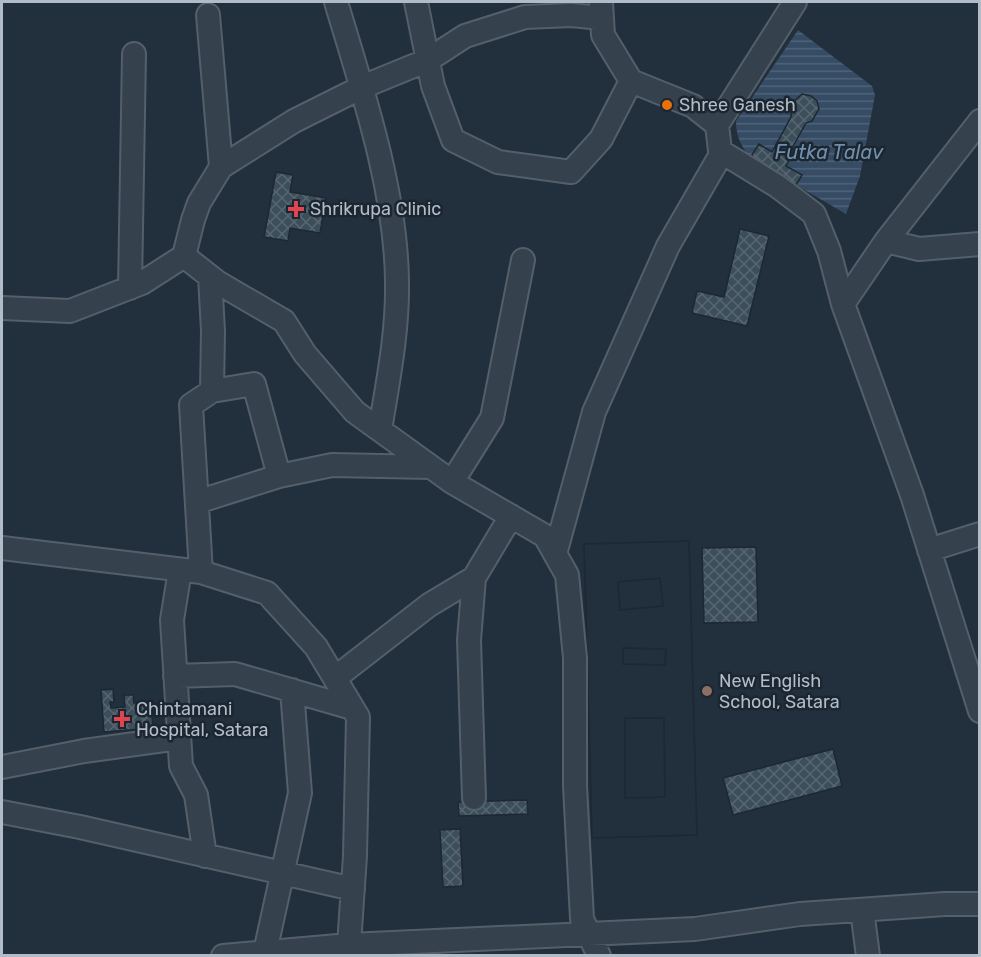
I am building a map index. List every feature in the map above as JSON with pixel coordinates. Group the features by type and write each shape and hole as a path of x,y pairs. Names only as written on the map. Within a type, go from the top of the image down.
{"street":[{"path":"336,2 362,87 391,206 397,281 393,351 380,430"},
{"path":"416,2 433,86 453,141 498,162 571,172 601,139 631,81"},
{"path":"555,554 594,412 668,246 720,156 717,125 795,2"},
{"path":"2,308 70,311 142,283 184,256 196,212 221,167 294,122 362,87 428,60 465,36 525,17 571,15 602,10 603,35 631,81 693,106 717,125"},
{"path":"208,15 221,167"},
{"path":"130,288 134,54"},
{"path":"843,304 886,241 980,121"},
{"path":"720,151 777,186 814,214 829,251 843,304 973,670 980,711"},
{"path":"886,241 919,249 980,244"},
{"path":"184,256 210,277 284,321 304,354 355,412 452,482 545,536 567,575 574,646 575,786 582,919 598,956"},
{"path":"452,482 492,418 523,260"},
{"path":"210,277 213,331 212,391"},
{"path":"205,856 196,795 181,766 172,620 190,571 197,502 191,405 212,391 254,384 279,476"},
{"path":"197,502 279,476 332,465 430,467"},
{"path":"474,798 469,640 474,578 511,516"},
{"path":"929,550 980,534"},
{"path":"2,548 190,571 267,593 316,647 358,717 349,945"},
{"path":"335,678 429,605 474,578"},
{"path":"175,676 235,674 352,708"},
{"path":"265,952 300,793 292,690"},
{"path":"2,767 84,751 179,738"},
{"path":"2,812 80,827 353,889"},
{"path":"223,956 349,945 695,929 800,914 945,904 980,904"},
{"path":"862,910 868,956"}],"water":[{"name":"Futka Talav","path":"798,30 872,86 875,95 860,176 846,214 796,185 802,175 786,166 790,159 787,157 806,123 812,121 819,109 802,94 791,104 791,117 772,152 759,144 750,158 738,136 736,121"}],"building":[{"path":"802,94 811,96 817,101 819,109 812,121 806,123 787,157 790,158 786,166 802,175 796,185 750,158 759,144 772,152 791,117 791,104"},
{"path":"276,172 293,175 290,192 326,198 320,233 290,228 288,241 264,237"},
{"path":"740,229 769,236 747,326 692,313 697,291 724,297"},
{"path":"689,541 697,835 592,838 584,544","holes":["660,578 663,606 620,610 618,582","623,648 666,649 665,665 623,664","625,718 664,718 665,797 625,798"]},
{"path":"689,541 697,835 592,838 584,544"},
{"path":"756,547 758,622 704,623 702,548"},
{"path":"660,578 663,606 620,610 618,582"},
{"path":"623,648 666,649 665,665 623,664"},
{"path":"113,689 114,702 110,702 111,708 125,707 124,695 133,695 134,703 151,702 153,728 104,732 101,690"},
{"path":"625,718 664,718 665,797 625,798"},
{"path":"833,749 842,786 733,815 723,778"},
{"path":"527,800 528,814 459,816 458,802"},
{"path":"460,829 463,886 443,887 440,830"},
{"path":"394,951 419,952 419,956 394,956"}],"place":[{"name":"Shree Ganesh","path":"667,105"},
{"name":"Shrikrupa Clinic","path":"296,209"},
{"name":"New English School, Satara","path":"707,691"},
{"name":"Chintamani Hospital, Satara","path":"122,719"}]}
